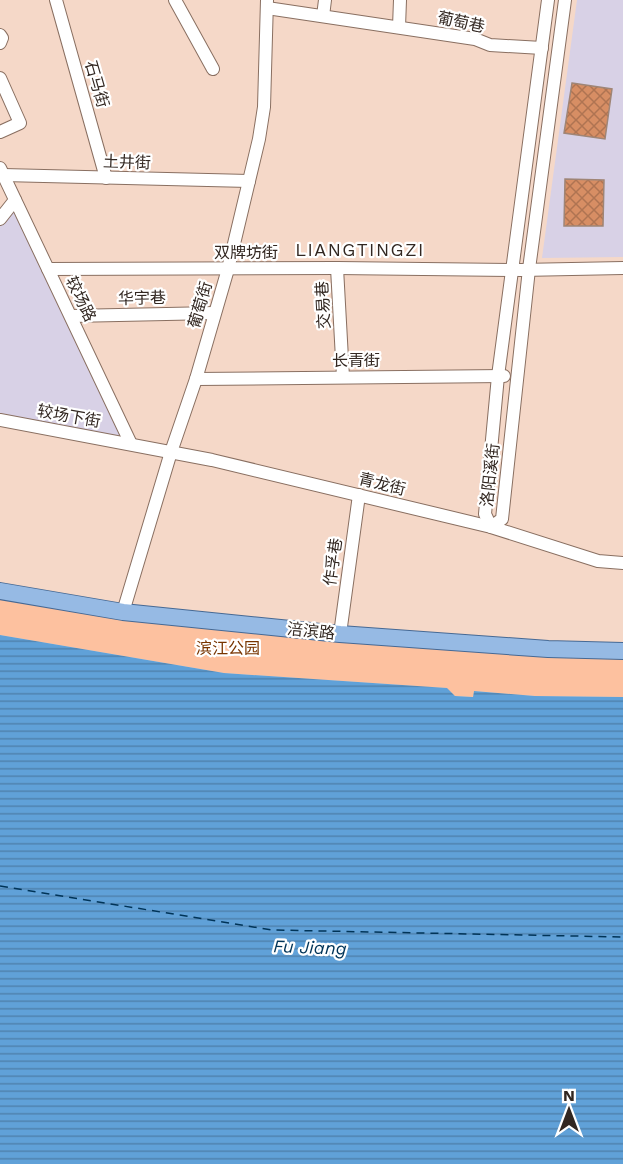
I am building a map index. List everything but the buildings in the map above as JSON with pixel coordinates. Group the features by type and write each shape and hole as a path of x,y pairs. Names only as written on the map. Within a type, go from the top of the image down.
{"main road":[{"name":"涪滨路","path":"0,591 123,612 340,634 527,648 623,651"}],"street":[{"name":"石马街","path":"56,0 106,178"},
{"path":"175,0 213,69"},
{"path":"323,16 325,0"},
{"path":"399,27 400,0"},
{"name":"洛阳溪街","path":"548,0 498,376 485,514 491,527 502,519 516,375 565,0"},
{"name":"葡萄巷","path":"267,4 323,16 475,39 490,45 542,48"},
{"name":"葡萄街","path":"123,612 228,269 259,139 264,107 267,4"},
{"path":"0,35 2,39 0,43"},
{"path":"0,78 20,123 0,132"},
{"name":"土井街","path":"2,171 106,178 249,181"},
{"name":"较场路","path":"2,171 131,444"},
{"path":"0,219 15,200"},
{"name":"交易巷","path":"337,268 343,377"},
{"name":"双牌坊街","path":"48,269 512,270 623,268"},
{"name":"华宇巷","path":"71,316 214,313"},
{"name":"长青街","path":"196,379 516,375"},
{"name":"较场下街","path":"0,420 131,444"},
{"name":"青龙街","path":"131,444 212,460 359,495 491,527 598,561 623,563"},
{"name":"作孚巷","path":"340,634 359,495"}],"shaded area":[{"path":"577,0 623,0 623,257 542,258"},
{"path":"15,200 131,444 0,420 0,219"}],"green space":[{"name":"滨江公园","path":"0,591 123,612 623,651 623,697 535,696 474,691 473,697 455,696 446,688 224,673 0,635"}],"water":[{"name":"Fu Jiang","path":"0,635 224,673 447,688 455,696 473,697 474,691 535,696 623,697 623,1164 0,1164"}],"ferry route":[{"path":"0,886 272,930 623,937"}],"district":[{"name":"LIANGTINGZI","path":"360,249"}]}
